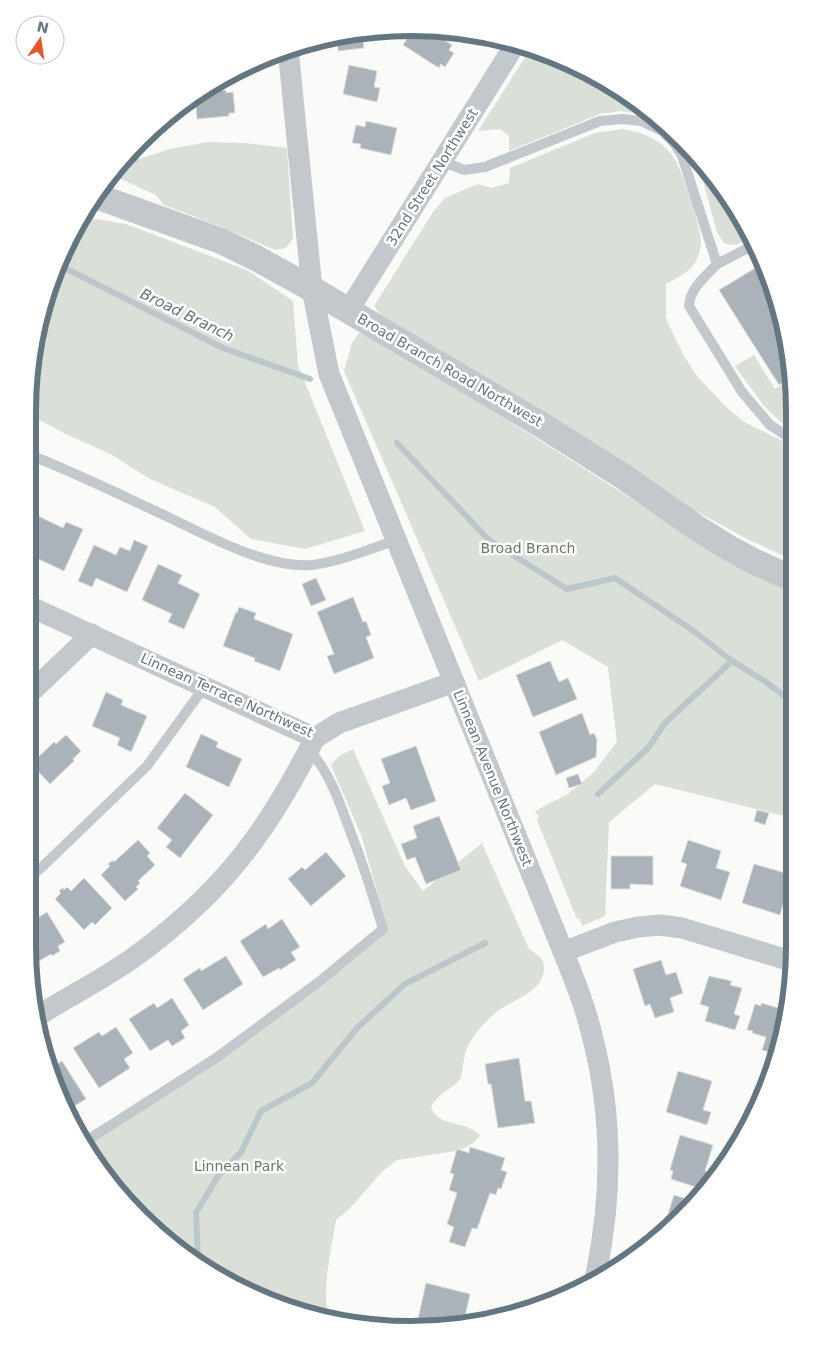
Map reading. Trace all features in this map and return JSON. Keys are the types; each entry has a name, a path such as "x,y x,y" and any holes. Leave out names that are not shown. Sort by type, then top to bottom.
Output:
{"street":[{"name":"32nd Street Northwest","path":"348,311 512,50"},
{"path":"289,57 312,289"},
{"name":"Broad Branch Road Northwest","path":"102,198 221,241 256,258 566,439 715,540 745,557 786,576"},
{"name":"Linnean Avenue Northwest","path":"312,289 329,374 563,952 581,998 593,1039 602,1081 608,1144 608,1188 603,1235 595,1272"},
{"name":"Linnean Terrace Northwest","path":"36,609 205,686 312,744 339,723 454,682"},
{"path":"36,687 92,634"},
{"path":"42,1013 132,959 174,926 200,902 225,876 258,835 312,744"},
{"path":"563,952 615,932 660,925 682,928 785,959"}],"lane":[{"path":"442,161 464,170 485,167 600,121 623,119 641,122 660,131"},
{"path":"676,146 682,156 717,264"},
{"path":"748,248 717,264 692,291 689,298 689,306 742,392 770,425 786,435"},
{"path":"36,457 62,467 212,538 282,564 312,565 346,557 396,540"},
{"path":"36,872 147,766 205,686"},
{"path":"90,1139 216,1058 320,981 383,929 370,882 339,801 312,744"}],"green space":[{"path":"527,55 577,75 598,86 639,114 621,111 600,114 509,151 509,136 500,129 478,131"},
{"path":"623,129 650,137 662,144 672,155 681,172 694,211 701,243 698,257 694,264 681,276 666,284 667,321 684,356 697,376 725,406 744,422 786,443 786,557 749,540 685,505 383,318 374,306 433,212 445,198 478,184 491,188 509,183 510,168 595,133"},
{"path":"208,142 245,143 287,148 293,238 289,244 285,248 273,249 164,205 156,195 118,178 131,162 170,149"},
{"path":"699,171 723,203 736,224 744,240 741,242 735,245 724,243 717,232"},
{"name":"Broad Branch","path":"90,218 126,224 247,270 293,301 298,365 365,531 305,549 251,539 215,507 150,479 112,455 36,418 39,362 49,314 65,268"},
{"name":"Broad Branch","path":"359,333 384,342 708,547 786,586 786,817 655,784 609,822 605,916 582,926 579,918 577,919 537,820 539,817 535,811 568,794 594,772 617,742 608,667 562,640 479,681 344,371 352,343"},
{"path":"754,355 775,389 785,383 786,427 764,406 735,366"},
{"name":"Linnean Park","path":"353,749 405,866 423,891 482,843 529,949 541,958 544,969 541,980 533,990 499,1010 477,1032 467,1048 459,1081 438,1098 431,1107 440,1118 474,1130 480,1135 478,1138 470,1145 456,1151 397,1160 382,1172 350,1208 336,1220 327,1280 327,1311 268,1292 245,1282 203,1258 164,1228 146,1211 129,1193 92,1143 210,1066 386,922 361,835 331,765 339,756"}],"building":[{"path":"409,36 416,38 417,36 440,37 452,45 449,50 454,53 445,67 441,64 439,68 403,45"},
{"path":"363,39 364,48 338,51 337,43"},
{"path":"349,65 377,71 374,87 380,88 377,102 343,94"},
{"path":"226,90 226,93 233,92 235,113 229,113 229,116 197,119 196,104 216,91"},
{"path":"366,121 397,128 391,155 360,148 361,144 352,143 356,125 365,127"},
{"path":"757,267 766,291 779,338 785,381 779,385 719,290"},
{"path":"36,515 63,528 66,522 83,529 64,571 36,558"},
{"path":"134,540 148,546 127,592 96,578 92,587 78,581 94,545 116,555 120,547 130,551"},
{"path":"158,564 182,575 178,583 200,594 184,629 168,622 172,614 142,600"},
{"path":"316,578 326,600 311,606 302,584"},
{"path":"353,597 363,622 366,621 371,635 366,637 374,658 334,674 327,656 334,654 317,612"},
{"path":"239,607 256,613 254,619 293,634 280,671 254,661 255,658 223,646"},
{"path":"550,661 559,682 568,678 577,699 533,717 516,675"},
{"path":"106,692 123,700 121,705 147,716 131,752 117,745 120,738 92,726"},
{"path":"582,713 590,735 594,733 597,740 596,757 556,775 539,732"},
{"path":"201,734 218,742 216,747 242,759 229,787 186,767"},
{"path":"66,735 81,751 73,759 74,761 50,784 36,769 36,759 54,742 56,744"},
{"path":"416,746 436,801 411,810 406,798 389,805 382,786 390,783 381,759"},
{"path":"578,774 582,784 569,788 566,778"},
{"path":"185,793 213,815 180,858 166,847 172,840 157,828"},
{"path":"757,810 769,813 765,825 754,821"},
{"path":"439,816 461,870 426,884 415,857 407,860 401,844 417,838 413,826"},
{"path":"138,840 150,853 147,856 155,865 138,881 140,883 136,887 138,889 125,901 101,875 110,866 108,864 113,860 114,862"},
{"path":"688,840 721,851 716,868 730,872 721,900 680,886 687,864 681,862"},
{"path":"326,852 346,876 311,906 288,879 302,867 305,870"},
{"path":"611,856 653,856 653,885 630,884 630,889 611,889"},
{"path":"754,864 786,873 786,895 780,915 742,903"},
{"path":"84,878 112,908 95,925 92,922 84,930 55,899 63,888 64,890 67,887 71,891"},
{"path":"47,912 65,942 58,946 60,951 37,963 36,923 38,922 36,919"},
{"path":"282,919 300,947 291,952 296,960 280,970 279,968 263,977 240,941 266,924 268,929"},
{"path":"226,956 243,984 203,1010 183,979 200,968 201,971"},
{"path":"661,960 666,975 676,972 683,993 670,998 674,1012 655,1018 650,1004 645,1006 633,969"},
{"path":"709,976 732,981 730,985 742,988 734,1014 740,1016 735,1030 705,1021 709,1007 700,1004"},
{"path":"172,998 189,1025 181,1031 185,1038 172,1046 168,1040 150,1051 129,1019 154,1003 157,1008"},
{"path":"761,1003 781,1009 770,1052 762,1050 766,1037 747,1030 755,1004 761,1006"},
{"path":"116,1027 133,1053 124,1059 130,1068 99,1088 73,1048 99,1032 102,1036"},
{"path":"519,1058 525,1101 531,1101 535,1123 498,1128 491,1084 488,1084 485,1064"},
{"path":"62,1061 86,1099 73,1107 56,1065"},
{"path":"678,1071 712,1081 703,1110 711,1112 707,1125 666,1112"},
{"path":"680,1135 713,1145 705,1171 708,1174 697,1187 671,1179 673,1171 670,1170"},
{"path":"470,1147 505,1158 501,1170 507,1172 501,1189 498,1188 496,1195 490,1193 477,1229 472,1228 465,1247 449,1242 454,1227 447,1224 457,1193 449,1190 454,1174 450,1173 457,1149 469,1153"},
{"path":"674,1195 687,1199 676,1211 666,1220"},
{"path":"426,1283 470,1294 465,1317 422,1321 422,1319 418,1319"}],"waterway":[{"name":"Broad Branch","path":"65,268 223,348 310,379"},
{"name":"Broad Branch","path":"397,443 489,540 567,589 615,578 695,632 732,661 766,682 786,697"},
{"path":"598,794 648,748 665,723 732,661"},
{"path":"198,1254 196,1213 218,1176 241,1152 261,1111 312,1083 357,1028 405,984 485,943"}]}
